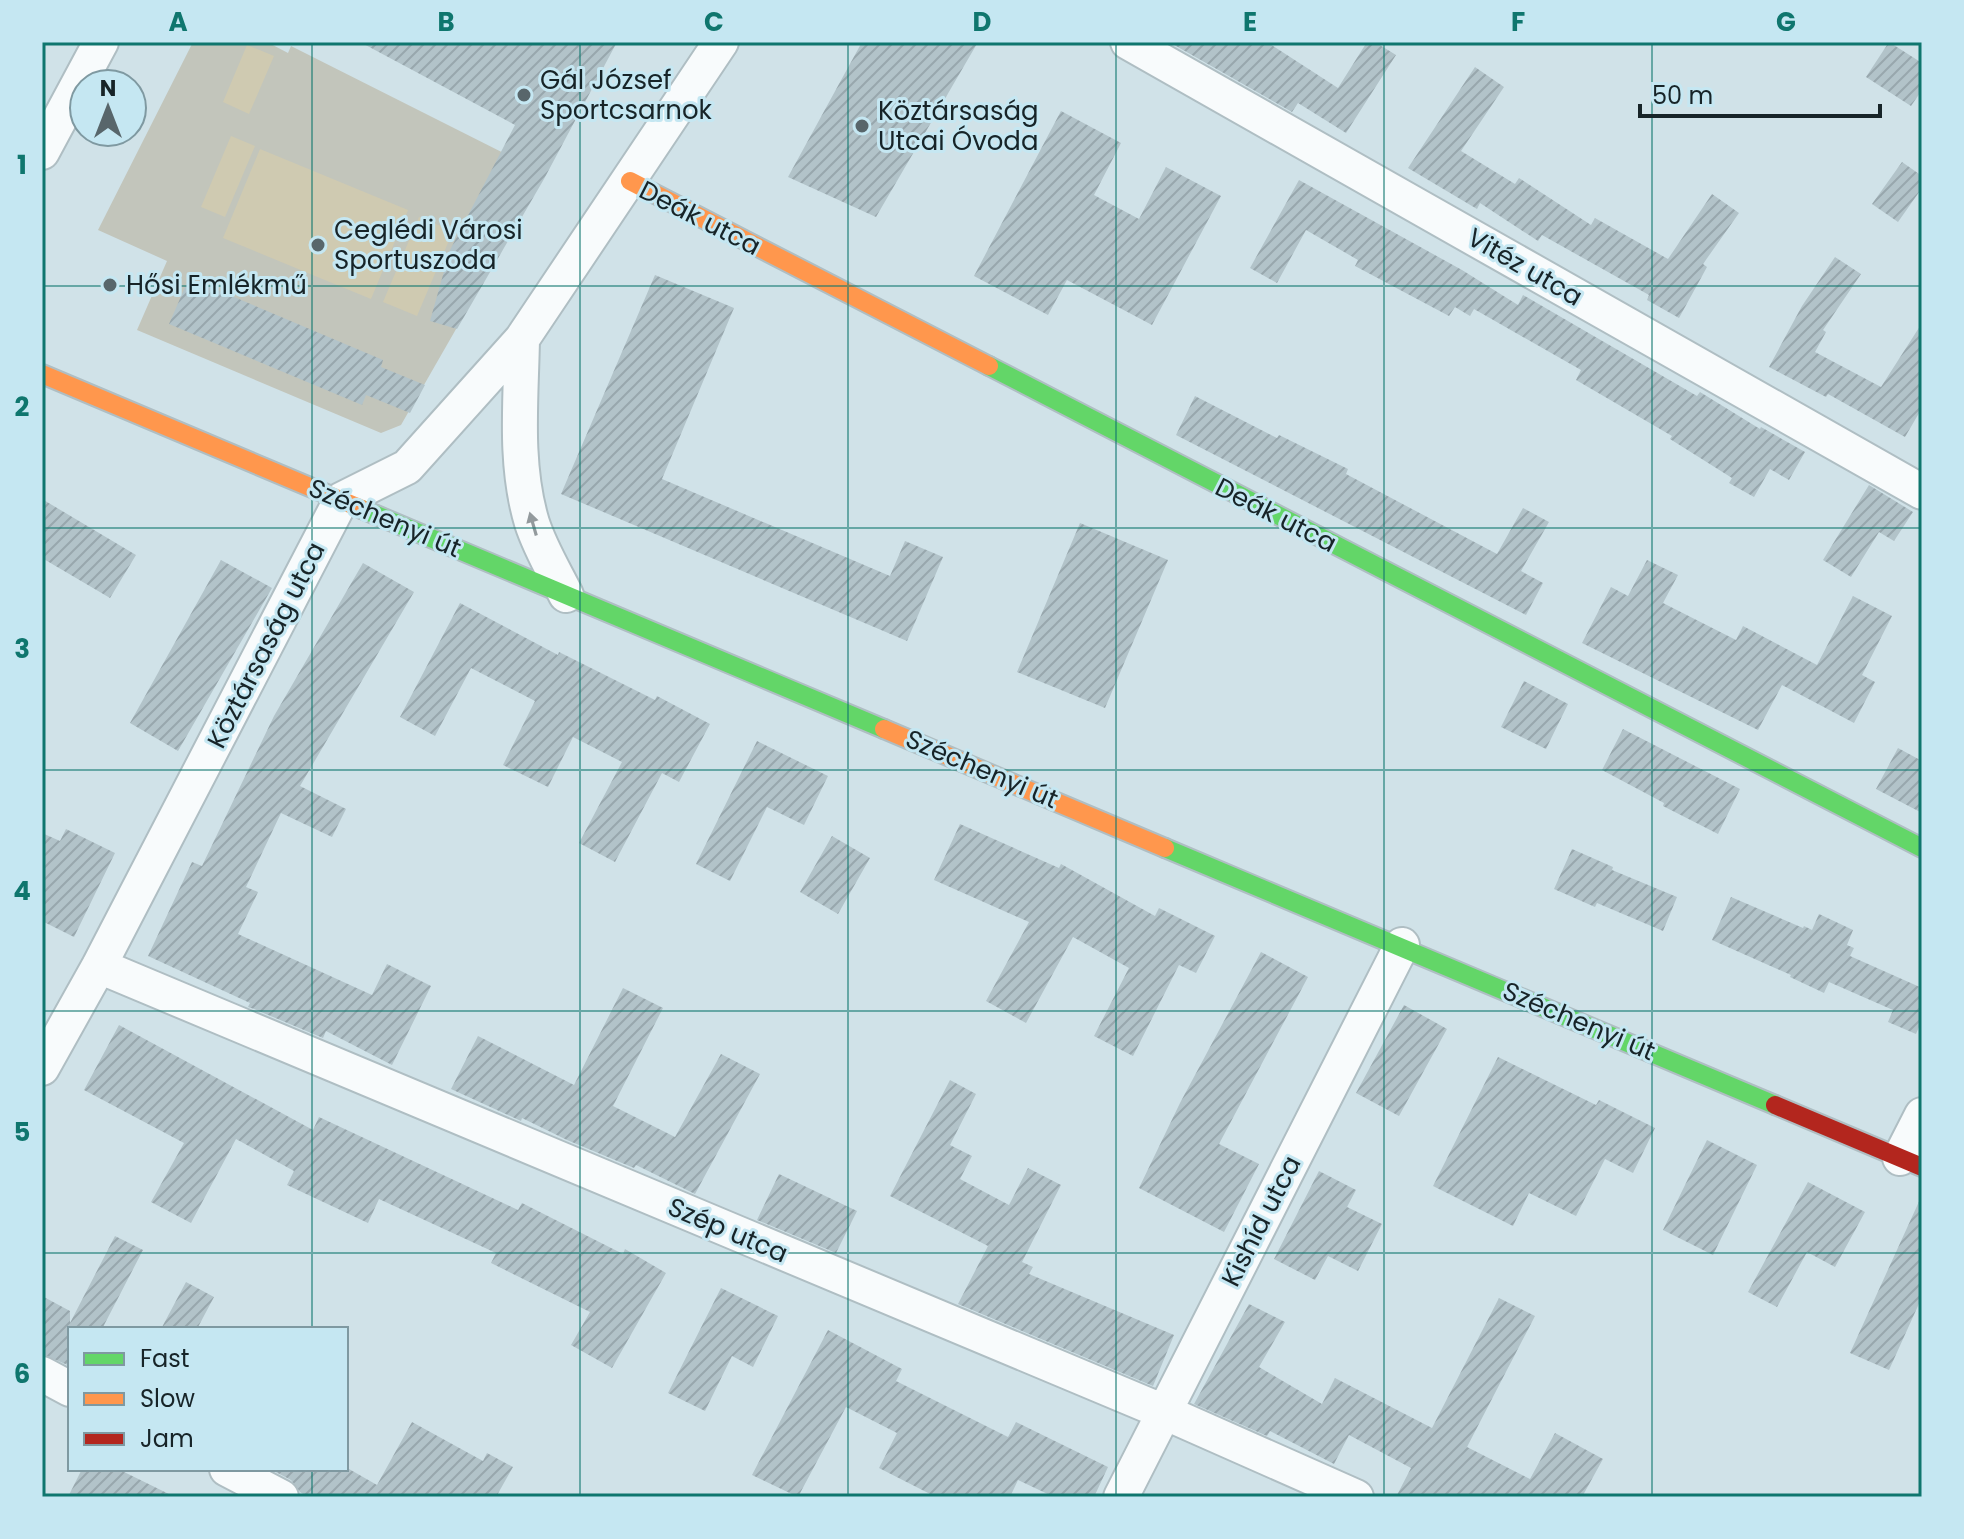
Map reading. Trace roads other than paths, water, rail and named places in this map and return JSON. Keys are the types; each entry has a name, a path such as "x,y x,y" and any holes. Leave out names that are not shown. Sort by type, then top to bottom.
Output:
{"main road":[{"name":"Deák utca","path":"630,181 1922,848"},
{"name":"Széchenyi út","path":"42,374 1911,1162"}],"street":[{"path":"42,152 101,42"},
{"path":"341,500 407,467 522,339 721,42"},
{"name":"Vitéz utca","path":"1128,42 1922,492"},
{"path":"522,339 521,458 529,510 539,542 566,595"},
{"name":"Köztársaság utca","path":"42,1068 99,966 341,500"},
{"name":"Kishíd utca","path":"1121,1497 1402,945"},
{"name":"Szép utca","path":"99,966 1164,1412 1356,1497"},
{"path":"1911,1162 1922,1115"},
{"path":"42,1374 68,1388"},
{"path":"231,1471 281,1497"}],"place":[{"name":"Gál József Sportcsarnok","path":"524,95"},
{"name":"Köztársaság Utcai Óvoda","path":"862,126"},
{"name":"Ceglédi Városi Sportuszoda","path":"318,245"},
{"name":"Hősi Emlékmű","path":"110,285"}]}
